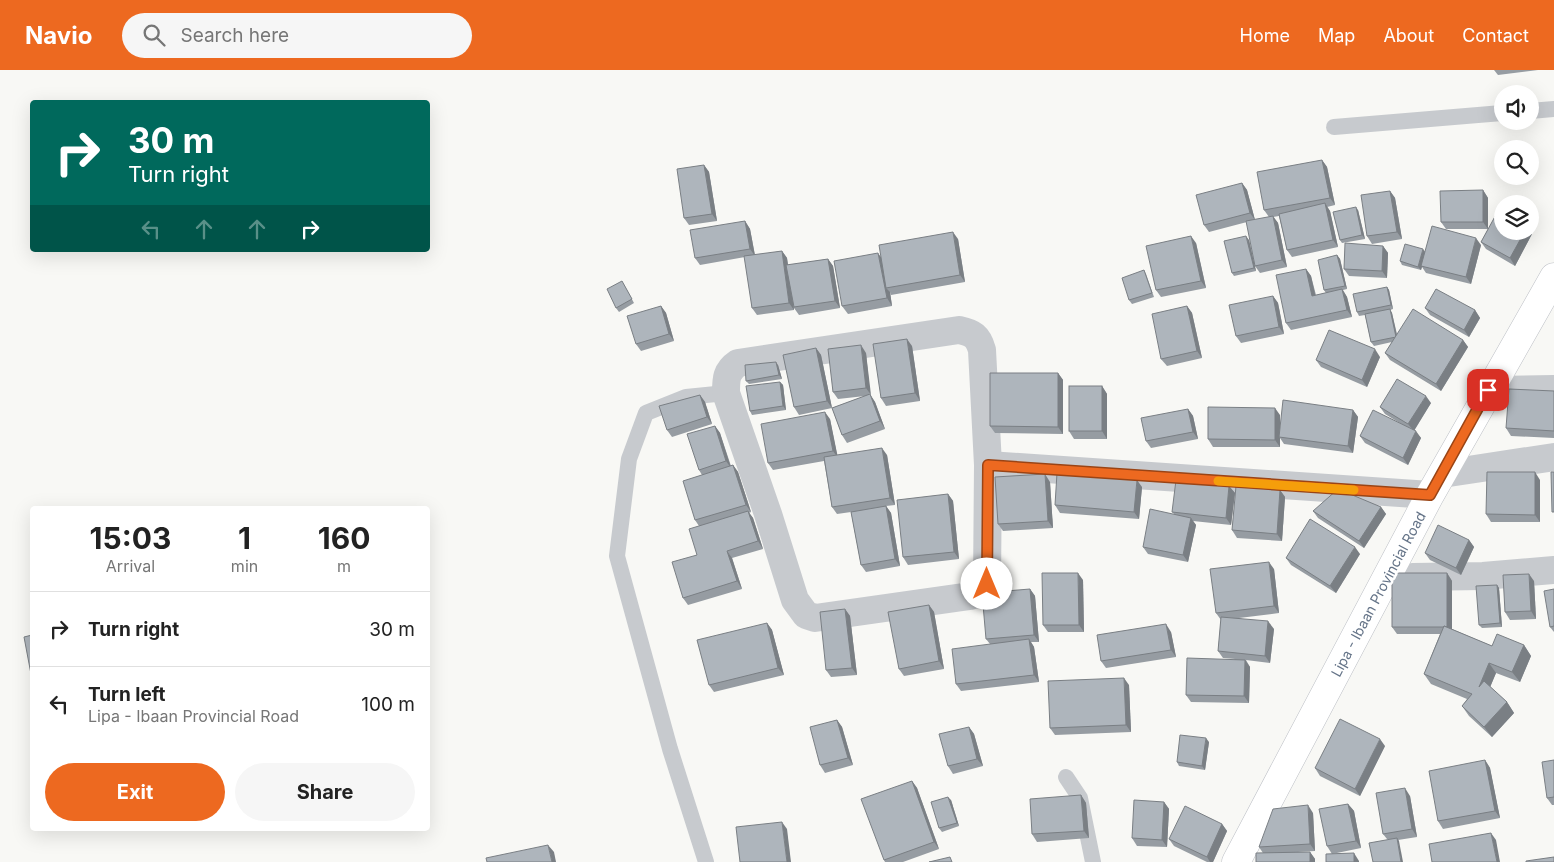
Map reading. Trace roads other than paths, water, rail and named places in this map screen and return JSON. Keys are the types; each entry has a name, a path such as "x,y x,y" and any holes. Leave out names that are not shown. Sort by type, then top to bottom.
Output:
{"main road":[{"name":"Lipa - Ibaan Provincial Road","path":"1236,862 1436,485 1488,390 1554,277"}],"street":[{"path":"959,330 971,333 979,338 982,350 988,465 987,584 981,593 815,618 806,614 795,600 768,514 726,393 726,378 729,369 738,363 959,330"},
{"path":"1488,390 1554,389"},
{"path":"988,465 1436,485 1554,457"},
{"path":"1386,577 1483,576 1554,570"}],"lane":[{"path":"1539,110 1554,109"},
{"path":"1334,127 1494,114"},
{"path":"706,862 670,748 617,556 629,459 646,413 686,397 726,393"},
{"path":"1066,777 1080,798 1094,862"}]}
